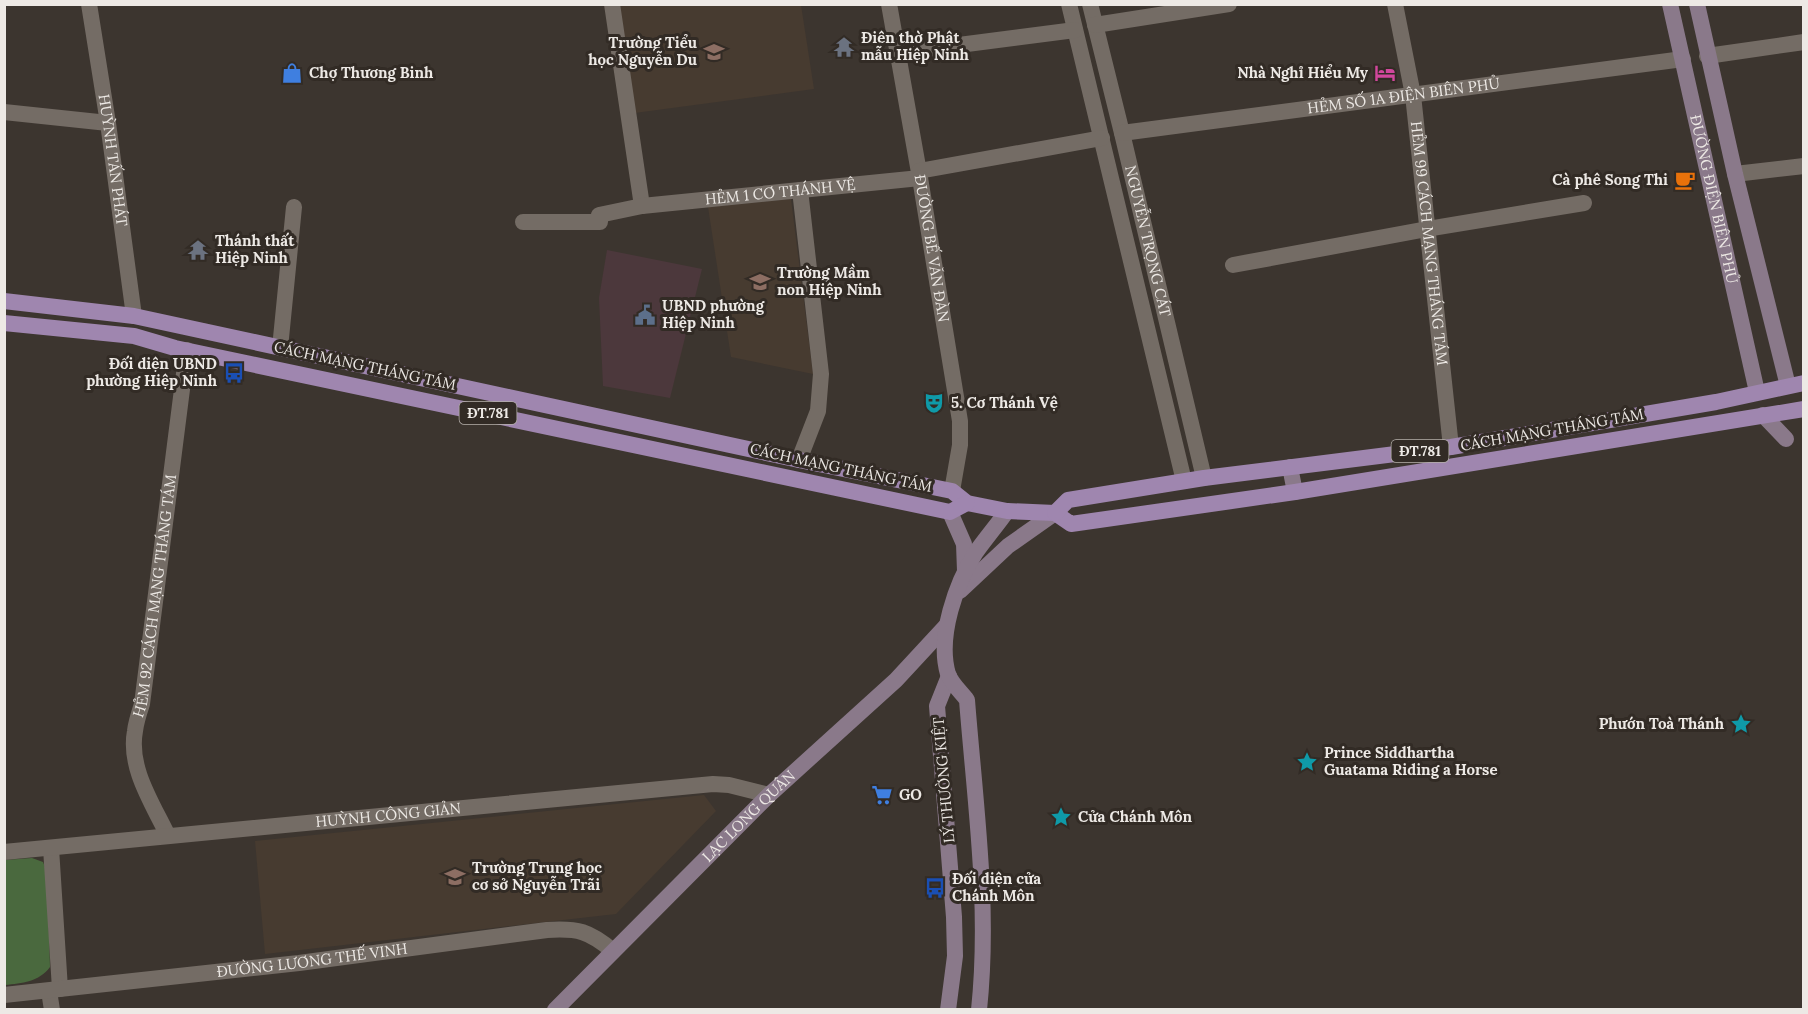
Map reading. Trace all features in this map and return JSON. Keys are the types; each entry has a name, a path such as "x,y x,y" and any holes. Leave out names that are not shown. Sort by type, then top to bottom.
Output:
{"main road":[{"name":"ĐƯỜNG ĐIỆN BIÊN PHỦ","path":"1670,4 1757,392"},
{"name":"ĐƯỜNG ĐIỆN BIÊN PHỦ","path":"1697,4 1735,174 1796,384"},
{"name":"CÁCH MẠNG THÁNG TÁM","path":"4,301 134,316 952,491 967,503 1007,511 1055,513 1071,524 1200,507 1798,410"},
{"path":"134,316 134,336"},
{"name":"CÁCH MẠNG THÁNG TÁM","path":"4,323 134,336 187,350 950,512"},
{"name":"CÁCH MẠNG THÁNG TÁM","path":"1055,513 1068,500 1194,480 1450,447 1645,414 1796,384"},
{"path":"1757,392 1763,416 1786,439 1798,410 1796,384"},
{"path":"1290,467 1295,492"},
{"path":"1194,480 1200,507"},
{"path":"964,574 964,544 950,512 967,503"},
{"name":"LẠC LONG QUÂN","path":"949,676 944,651 946,626 964,574 975,553 1007,511"},
{"name":"LẠC LONG QUÂN","path":"957,594 1008,546 1055,513"},
{"name":"LẠC LONG QUÂN","path":"555,1010 769,795 896,680 946,626"},
{"name":"LÝ THƯỜNG KIỆT","path":"948,1010 955,956 954,907 937,706 949,676"},
{"name":"LÝ THƯỜNG KIỆT","path":"949,676 967,700 984,899 984,955 979,1010"}],"street":[{"name":"HUỲNH TẤN PHÁT","path":"89,4 108,123 134,316"},
{"path":"612,4 642,206"},
{"name":"ĐƯỜNG BẾ VĂN ĐÀN","path":"889,4 920,175 960,421 960,445 952,491"},
{"path":"1069,4 1102,138 1194,480"},
{"name":"NGUYỄN TRỌNG CÁT","path":"1090,4 1122,133 1194,480"},
{"path":"1095,25 1229,4"},
{"name":"HẺM 99 CÁCH MẠNG THÁNG TÁM","path":"1395,4 1413,95 1450,447"},
{"path":"897,53 1075,30"},
{"path":"1707,56 1803,42"},
{"name":"HẺM SỐ 1A ĐIỆN BIÊN PHỦ","path":"1122,133 1683,59"},
{"path":"4,112 108,123"},
{"name":"HẺM 1 CƠ THÁNH VỆ","path":"523,222 600,222 599,215 642,206 920,175 1102,138"},
{"path":"1735,174 1803,166"},
{"path":"799,460 818,411 821,375 800,190"},
{"path":"1233,265 1584,203"},
{"path":"280,348 294,207"},
{"name":"HẺM 92 CÁCH MẠNG THÁNG TÁM","path":"168,836 139,773 134,750 134,732 142,704 187,350"},
{"name":"HUỲNH CÔNG GIẢN","path":"4,852 713,784 744,788 769,795"},
{"path":"51,848 54,990 52,1010"},
{"name":"ĐƯỜNG LƯƠNG THẾ VINH","path":"4,995 310,961 547,930 583,931 600,940 613,951"}],"shaded area":[{"name":"Trường Tiểu học Nguyễn Du","path":"613,5 801,5 814,89 627,114"},
{"name":"Trường Mầm non Hiệp Ninh","path":"791,199 813,374 731,357 708,207"},
{"name":"UBND phường Hiệp Ninh","path":"607,250 702,269 670,398 603,386 599,298"},
{"name":"Trường Trung học cơ sở Nguyễn Trãi","path":"704,795 716,811 616,914 265,954 255,841"}],"green space":[{"path":"32,858 43,862 47,872 50,967 35,979 5,985 5,860"}],"place":[{"name":"Điện thờ Phật mẫu Hiệp Ninh","path":"844,47"},
{"name":"Trường Tiểu học Nguyễn Du","path":"714,52"},
{"name":"Chợ Thương Binh","path":"292,73"},
{"name":"Nhà Nghỉ Hiểu My","path":"1385,73"},
{"name":"Cà phê Song Thi","path":"1685,180"},
{"name":"Thánh thất Hiệp Ninh","path":"198,250"},
{"name":"Trường Mầm non Hiệp Ninh","path":"760,282"},
{"name":"UBND phường Hiệp Ninh","path":"645,315"},
{"name":"Đối diện UBND phường Hiệp Ninh","path":"234,373"},
{"name":"5. Cơ Thánh Vệ","path":"934,403"},
{"name":"Phướn Toà Thánh","path":"1741,724"},
{"name":"Prince Siddhartha Guatama Riding a Horse","path":"1307,762"},
{"name":"GO","path":"882,795"},
{"name":"Cửa Chánh Môn","path":"1061,817"},
{"name":"Trường Trung học cơ sở Nguyễn Trãi","path":"455,877"},
{"name":"Đối diện cửa Chánh Môn","path":"935,888"}]}
